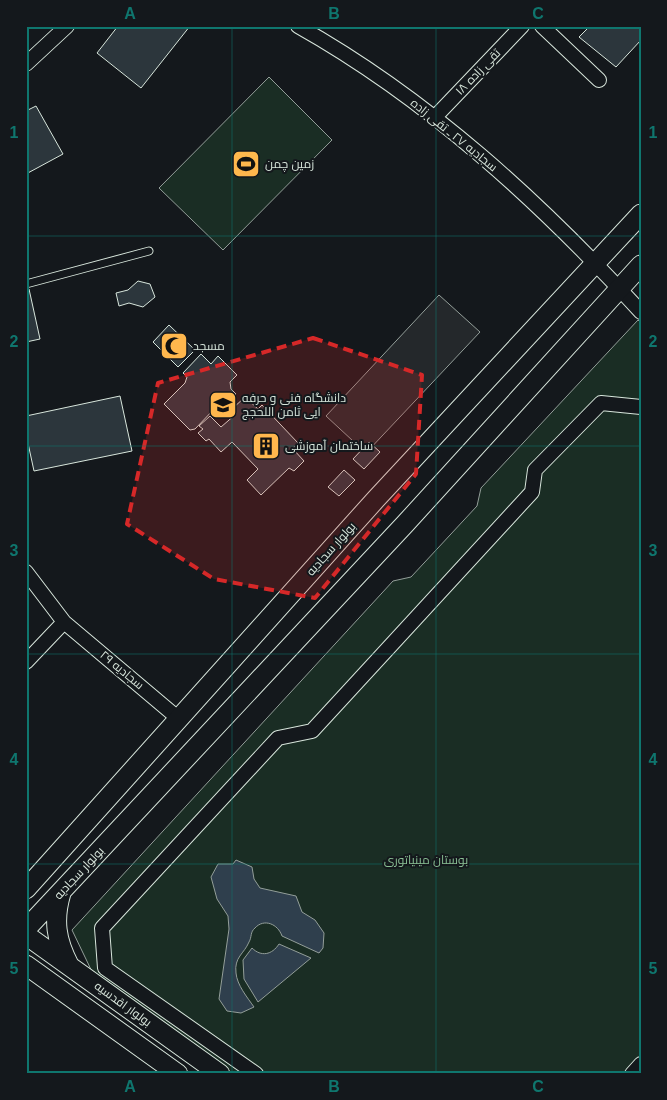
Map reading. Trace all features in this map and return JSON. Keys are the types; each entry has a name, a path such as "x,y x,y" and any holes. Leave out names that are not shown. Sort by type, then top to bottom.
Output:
{"main road":[{"name":"بولوار سجادیه","path":"26,889 376,499 641,214"},
{"name":"بولوار سجادیه","path":"26,929 405,524 641,265"},
{"path":"62,890 56,910 56,933 69,966"},
{"name":"بولوار اقدسیه","path":"26,935 220,1074"},
{"name":"بولوار اقدسیه","path":"26,965 178,1074"}],"street":[{"path":"26,64 67,26"},
{"name":"سجادیه ۲۷ ـ تقی زاده","path":"298,26 346,53 435,117 516,187 641,312"},
{"name":"تقی زاده ۱۸","path":"435,117 522,26"},
{"path":"542,26 598,80"},
{"path":"256,1074 105,968 102,928 278,738 312,731 532,492 535,470 601,403 641,407"},
{"name":"سجادیه ۲۹","path":"26,572 64,622 179,718"},
{"path":"26,662 64,622"},
{"path":"632,1074 641,1064"}],"lane":[{"path":"26,284 149,251"}],"highlighted area":[{"path":"313,338 422,375 416,474 315,598 214,579 127,524 158,383"}],"green space":[{"name":"زمین چمن","path":"269,77 332,140 223,250 159,188"},
{"name":"بوستان مینیاتوری","path":"638,320 641,323 641,1074 229,1074 96,980 72,930 393,581 411,577 477,506 481,488"}],"shaded area":[{"path":"439,295 480,332 366,453 326,416"}],"water":[{"path":"236,860 252,867 254,879 260,888 296,896 302,912 315,920 324,933 323,948 319,953 282,936 277,928 270,924 262,923 255,928 252,931 247,946 236,963 238,982 254,1007 241,1013 227,1011 219,999 229,929 228,916 217,899 211,877 218,864 233,864"},
{"path":"279,944 311,958 258,1002 244,979 243,960 252,948 259,953 266,954 273,951"}],"building":[{"path":"118,26 190,26 141,88 97,53"},
{"path":"590,26 641,26 641,40 616,67 579,37"},
{"path":"36,106 63,154 26,174 26,111"},
{"path":"138,281 150,284 155,297 143,307 129,303 119,306 116,293 128,290"},
{"path":"29,289 40,339 26,342 26,290"},
{"name":"مسجد","path":"169,325 195,350 178,367 153,342"},
{"path":"201,354 211,364 218,356 237,375 230,382 231,389 236,394 222,408 218,405 195,429 190,430 164,404 185,383 187,377 183,373"},
{"path":"120,396 132,451 34,471 26,434 26,416"},
{"name":"ساختمان آموزشی","path":"245,397 258,409 262,405 298,443 293,449 304,461 294,471 289,468 261,495 247,480 258,469 232,442 221,452 209,439 206,441 198,433 203,429 199,426 210,416 221,427 236,414 232,409"},
{"path":"369,442 380,452 364,469 353,459"},
{"path":"344,470 355,480 339,496 328,487"}],"place":[{"name":"زمین چمن","path":"246,164"},
{"name":"مسجد","path":"174,346"},
{"name":"دانشگاه فنی و حرفه ایی ثامن اللحجج","path":"223,405"},
{"name":"ساختمان آموزشی","path":"266,446"}]}
